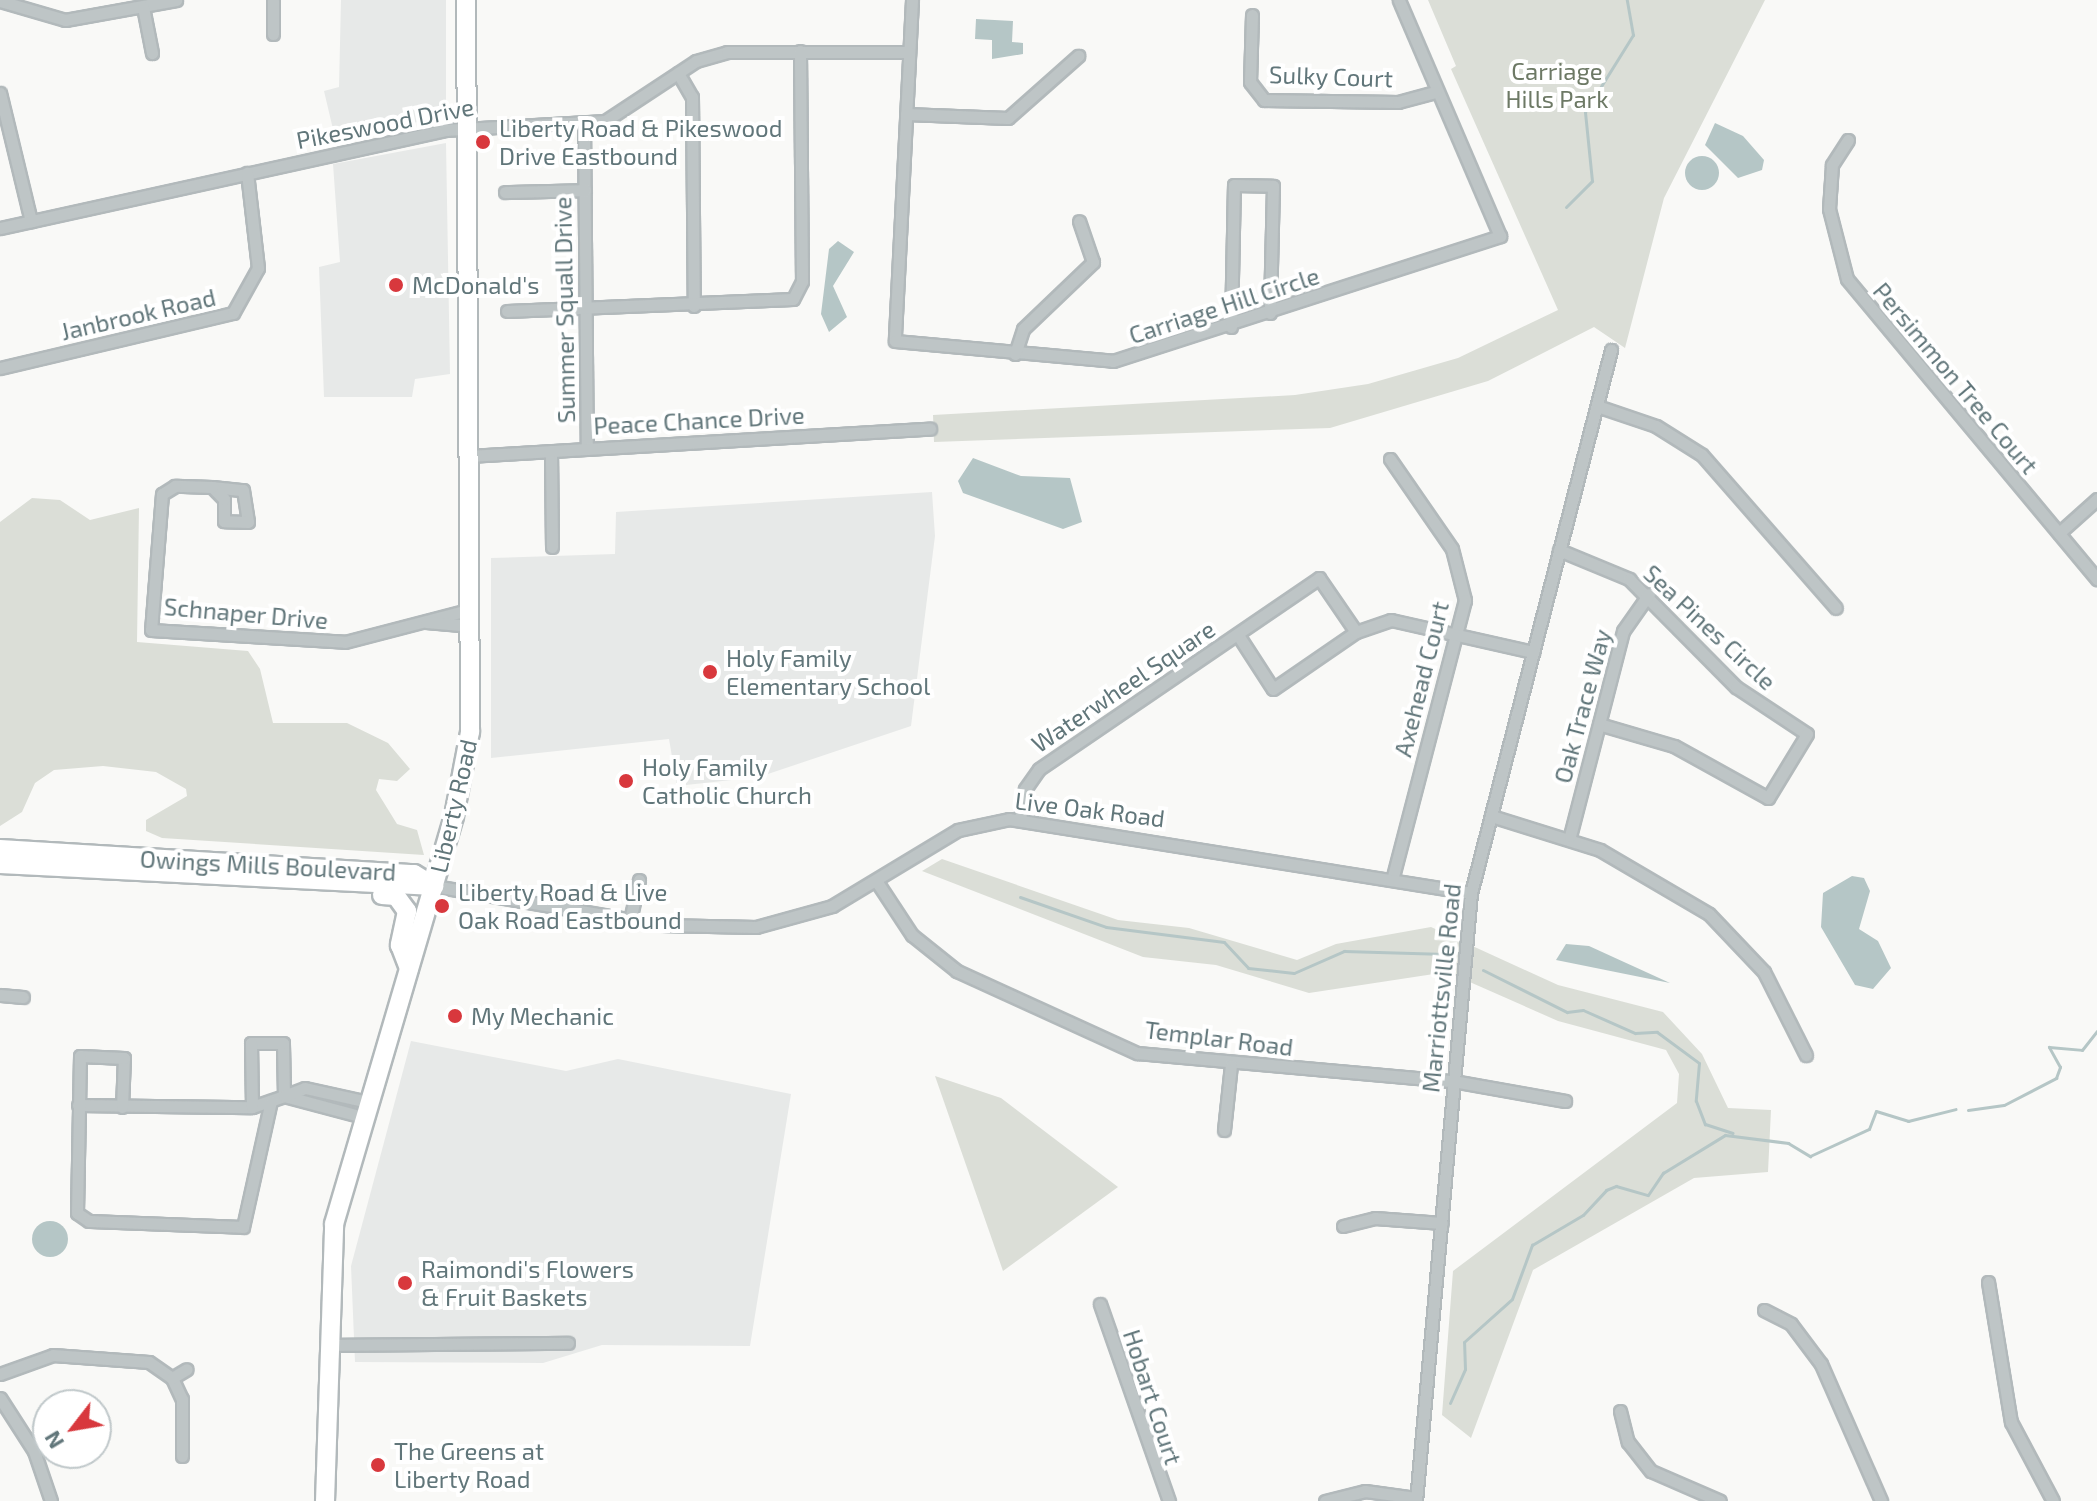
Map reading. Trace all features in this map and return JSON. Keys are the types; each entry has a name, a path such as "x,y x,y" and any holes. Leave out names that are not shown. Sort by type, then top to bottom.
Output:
{"main road":[{"name":"Liberty Road","path":"325,1501 327,1345 334,1224 434,886 468,749 472,617 466,0"},
{"name":"Owings Mills Boulevard","path":"0,849 414,874 434,886"},
{"name":"Owings Mills Boulevard","path":"0,864 364,887 434,886"},
{"path":"364,887 404,904 400,945 409,968"}],"street":[{"path":"0,1 65,20 176,0"},
{"path":"273,0 273,34"},
{"name":"Carriage Hill Circle","path":"912,0 895,341 1015,354 1129,360 1500,236 1399,0"},
{"path":"143,7 152,53"},
{"name":"Sulky Court","path":"1252,15 1250,82 1264,100 1398,102 1436,92"},
{"path":"507,311 586,311 786,302 801,289 800,51"},
{"name":"Pikeswood Drive","path":"0,228 467,127 584,123 631,110 678,73 727,52 909,52"},
{"path":"906,114 1008,118 1078,56"},
{"path":"678,73 692,97 694,306"},
{"path":"0,93 31,221"},
{"name":"Summer Squall Drive","path":"584,123 587,449"},
{"name":"Persimmon Tree Court","path":"1848,140 1832,165 1829,209 1847,279 2097,579"},
{"name":"Janbrook Road","path":"0,368 233,313 258,268 247,173"},
{"path":"1231,327 1234,185 1273,186 1270,313"},
{"path":"505,192 585,190"},
{"path":"1015,354 1023,329 1093,262 1079,221"},
{"name":"Marriottsville Road","path":"1416,1500 1471,893 1611,350"},
{"path":"1597,406 1656,426 1702,455 1836,608"},
{"name":"Peace Chance Drive","path":"470,456 930,429"},
{"path":"551,451 552,547"},
{"name":"Axehead Court","path":"1390,459 1462,572 1457,630 1392,880"},
{"name":"Schnaper Drive","path":"212,487 175,486 158,502 151,630 345,642 426,622 472,617"},
{"path":"2059,533 2097,499"},
{"name":"Sea Pines Circle","path":"1559,550 1649,594 1736,687 1807,734 1768,798 1674,746 1599,724"},
{"name":"Waterwheel Square","path":"1020,819 1025,789 1039,769 1319,578 1356,632"},
{"name":"Oak Trace Way","path":"1570,836 1623,631 1649,594"},
{"name":"Waterwheel Square","path":"1238,635 1273,689 1356,632 1391,620 1457,630 1533,652"},
{"path":"1491,816 1570,836 1726,929 1764,972 1806,1055"},
{"name":"Live Oak Road","path":"434,886 630,920 756,927 832,906 877,882 958,830 1020,819 1471,893"},
{"path":"630,920 639,880"},
{"name":"Templar Road","path":"877,882 912,935 957,971 1137,1053 1231,1065 1453,1081 1565,1101"},
{"path":"0,995 23,997"},
{"path":"252,1107 251,1043 283,1043 284,1096"},
{"path":"122,1107 124,1058 80,1056 74,1199 82,1218 243,1227 271,1101"},
{"path":"1224,1130 1231,1065"},
{"path":"78,1105 252,1107 284,1096 366,1110"},
{"path":"1343,1226 1375,1218 1442,1223"},
{"path":"1988,1282 2011,1422 2053,1501"},
{"name":"Hobart Court","path":"1100,1304 1169,1501"},
{"path":"1764,1310 1791,1324 1821,1364 1881,1501"},
{"path":"327,1345 568,1343"},
{"path":"0,1374 53,1355 142,1360 172,1378 182,1399 182,1456"},
{"path":"172,1378 187,1369"},
{"path":"0,1398 34,1451 51,1501"},
{"path":"1620,1411 1628,1442 1651,1471 1720,1501"},
{"path":"1325,1501 1365,1491 1416,1500"}],"shaded area":[{"path":"341,0 446,0 446,115 336,142 324,91 339,87"},
{"path":"976,19 1013,21 1012,42 1023,43 1023,54 992,59 992,40 975,39"},
{"path":"1715,123 1743,136 1764,160 1762,170 1738,178 1705,145"},
{"path":"446,143 450,374 415,379 412,397 324,397 319,267 340,262 333,164"},
{"path":"1702,156 1714,161 1719,173 1714,185 1702,190 1690,185 1685,173 1690,161"},
{"path":"838,241 854,252 833,286 847,317 829,332 821,314 829,249"},
{"path":"973,458 1021,476 1070,478 1082,522 1063,529 963,493 958,481"},
{"path":"932,492 935,536 911,726 759,777 677,786 669,739 491,758 491,558 615,554 616,512"},
{"path":"1852,876 1864,878 1870,891 1859,929 1878,941 1891,968 1873,989 1855,985 1821,927 1823,893"},
{"path":"1566,944 1589,946 1670,983 1556,960"},
{"path":"411,1041 566,1071 618,1059 791,1094 750,1346 602,1345 543,1363 355,1362 351,1266"},
{"path":"50,1221 62,1227 68,1239 62,1251 50,1257 38,1251 32,1239 38,1227"}],"green space":[{"name":"Carriage Hills Park","path":"1428,0 1765,0 1664,198 1625,348 1594,327 1488,381 1330,428 934,442 933,415 1295,395 1368,384 1458,358 1558,310 1451,69 1456,66"},
{"path":"32,498 60,500 90,520 139,508 137,642 248,651 260,669 273,723 347,723 388,743 410,769 397,781 379,779 376,790 397,824 417,830 424,855 162,838 146,831 146,820 187,796 186,789 156,772 103,766 54,770 35,783 22,812 0,826 0,522"},
{"path":"942,859 1118,920 1189,928 1297,960 1336,944 1431,927 1558,985 1663,1012 1702,1054 1728,1108 1771,1110 1768,1172 1694,1178 1533,1270 1471,1438 1442,1415 1453,1271 1677,1103 1679,1074 1666,1050 1558,1021 1447,972 1309,993 1216,965 1143,957 922,871"},
{"path":"935,1076 1001,1098 1118,1187 1003,1271"}],"waterway":[{"path":"1566,207 1592,181 1585,112 1633,35 1627,0"},
{"path":"1020,897 1106,927 1224,942 1248,968 1294,973 1344,951 1446,954"},
{"path":"1483,970 1567,1012 1583,1010 1635,1033 1657,1032 1699,1063 1696,1101 1705,1124 1733,1133"},
{"path":"1968,1110 2004,1105 2056,1078 2060,1067 2049,1047 2082,1050 2097,1031"},
{"path":"1450,1403 1465,1369 1464,1342 1512,1299 1532,1245 1583,1215 1606,1190 1616,1186 1648,1195 1663,1173 1725,1135 1788,1143 1810,1156 1869,1129 1876,1111 1908,1121 1956,1109"}],"place":[{"name":"Liberty Road & Pikeswood Drive Eastbound","path":"483,142"},
{"name":"McDonald's","path":"396,285"},
{"name":"Holy Family Elementary School","path":"710,672"},
{"name":"Holy Family Catholic Church","path":"626,781"},
{"name":"Liberty Road & Live Oak Road Eastbound","path":"442,906"},
{"name":"My Mechanic","path":"455,1016"},
{"name":"Raimondi's Flowers & Fruit Baskets","path":"405,1283"},
{"name":"The Greens at Liberty Road","path":"378,1465"}]}
